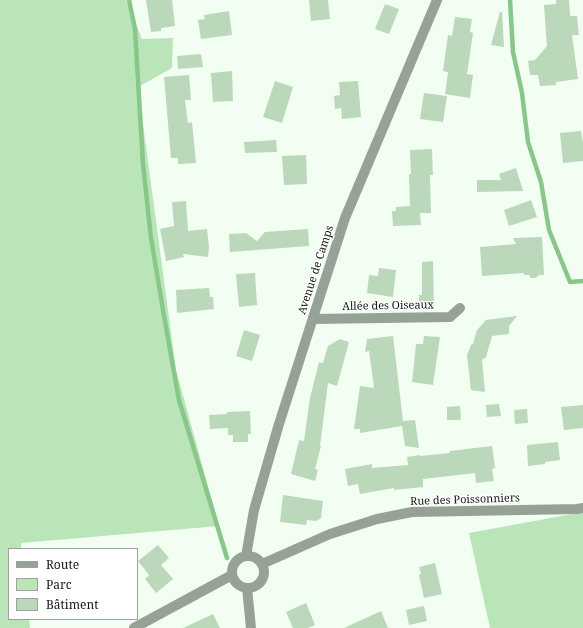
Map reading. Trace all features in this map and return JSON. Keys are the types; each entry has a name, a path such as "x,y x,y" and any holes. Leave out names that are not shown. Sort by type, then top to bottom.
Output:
{"street":[{"name":"Avenue de Camps","path":"246,556 254,510 279,424 345,218 437,0"},
{"name":"Allée des Oiseaux","path":"313,320 450,317 460,308"},
{"name":"Rue des Poissonniers","path":"262,564 330,534 377,519 412,512 583,508"},
{"path":"246,556 257,558 262,564 264,572 260,582 256,585 247,588 238,584 232,575 233,566 237,561 246,556"},
{"path":"134,628 232,575"},
{"path":"247,588 251,628"}],"green space":[{"path":"0,0 126,0 142,39 173,38 172,68 138,87 176,370 219,526 21,543 21,548 8,548 8,620 29,620 30,628 0,628"},
{"path":"583,512 583,628 490,628 469,533"}],"building":[{"path":"146,0 172,0 175,26 161,28 161,31 151,32"},
{"path":"309,0 328,0 330,19 311,21"},
{"path":"556,0 569,0 570,16 577,16 579,35 572,35 578,79 556,82 556,85 540,86 538,75 530,75 528,61 535,60 547,46 544,5 556,4"},
{"path":"385,4 399,9 389,34 375,29"},
{"path":"229,11 232,35 201,39 198,20 205,19 204,15"},
{"path":"500,12 502,12 504,47 491,45"},
{"path":"455,17 472,19 470,32 473,33 467,74 473,75 470,98 445,94 448,72 443,71 448,35 452,36"},
{"path":"201,54 203,67 178,69 177,56"},
{"path":"232,71 233,101 213,102 211,73"},
{"path":"189,75 191,100 185,100 188,123 192,122 196,163 178,164 178,158 171,158 164,77"},
{"path":"275,81 293,87 282,123 263,117"},
{"path":"358,81 361,117 342,119 341,108 335,109 334,96 340,95 339,82"},
{"path":"424,93 447,96 443,122 420,119"},
{"path":"581,131 583,161 563,163 560,133"},
{"path":"276,140 277,152 245,153 244,142"},
{"path":"432,149 433,175 430,175 431,213 420,213 421,225 393,226 392,211 396,211 396,207 410,206 410,150"},
{"path":"306,155 307,184 284,185 282,156"},
{"path":"516,168 523,191 477,192 477,180 501,180 499,174"},
{"path":"531,200 537,217 509,226 504,210"},
{"path":"186,201 188,231 207,229 209,247 208,257 183,254 184,257 166,261 160,229 174,226 172,202"},
{"path":"308,229 309,246 230,252 229,234 246,233 257,241 265,232"},
{"path":"542,237 544,275 539,275 536,278 531,278 529,275 524,275 524,273 482,276 480,247 516,244 513,238"},
{"path":"433,261 434,309 419,309 419,295 422,295 422,262"},
{"path":"379,268 396,270 393,297 367,293 369,275 378,276"},
{"path":"255,273 257,305 239,307 236,274"},
{"path":"209,288 210,297 213,297 214,309 177,313 176,290"},
{"path":"517,316 509,326 509,334 492,336 486,357 482,360 485,392 471,390 467,355 471,345 473,344 477,330 486,320"},
{"path":"244,330 260,335 252,361 236,356"},
{"path":"393,336 403,421 415,420 419,448 405,446 402,426 360,433 360,429 354,429 360,386 374,388 369,351 365,352 367,339"},
{"path":"424,336 440,337 433,385 412,382 416,344 423,344"},
{"path":"340,339 349,342 337,386 328,383 321,446 315,469 318,470 315,481 291,474 299,440 304,441 310,398 319,362 323,363 328,346"},
{"path":"499,404 501,416 487,417 486,405"},
{"path":"583,405 583,428 564,430 561,407"},
{"path":"460,406 461,420 447,420 447,407"},
{"path":"527,409 528,423 515,424 514,410"},
{"path":"250,411 251,434 248,434 248,442 233,442 233,435 228,435 228,428 210,429 209,415 227,414 227,412"},
{"path":"558,442 560,460 528,466 527,445"},
{"path":"492,446 495,468 492,469 494,481 476,483 475,473 423,479 423,487 394,490 394,488 360,494 358,484 348,486 345,469 372,464 372,468 408,465 407,457 450,453 450,451"},
{"path":"283,495 323,501 321,518 316,521 307,520 306,525 280,522"},
{"path":"158,545 169,558 161,565 173,579 156,593 145,579 149,575 138,561"},
{"path":"435,563 442,594 424,598 419,575 421,574 419,567"},
{"path":"306,603 315,625 308,628 293,628 286,612"},
{"path":"424,606 427,621 409,625 406,610"},
{"path":"381,611 388,628 344,628"},
{"path":"213,614 220,628 183,628"}],"waterway":[{"path":"129,0 135,29 143,164 151,238 163,310 179,400 227,558"},
{"path":"510,0 513,52 522,93 528,142 541,182 549,230 570,282 583,281"}]}
